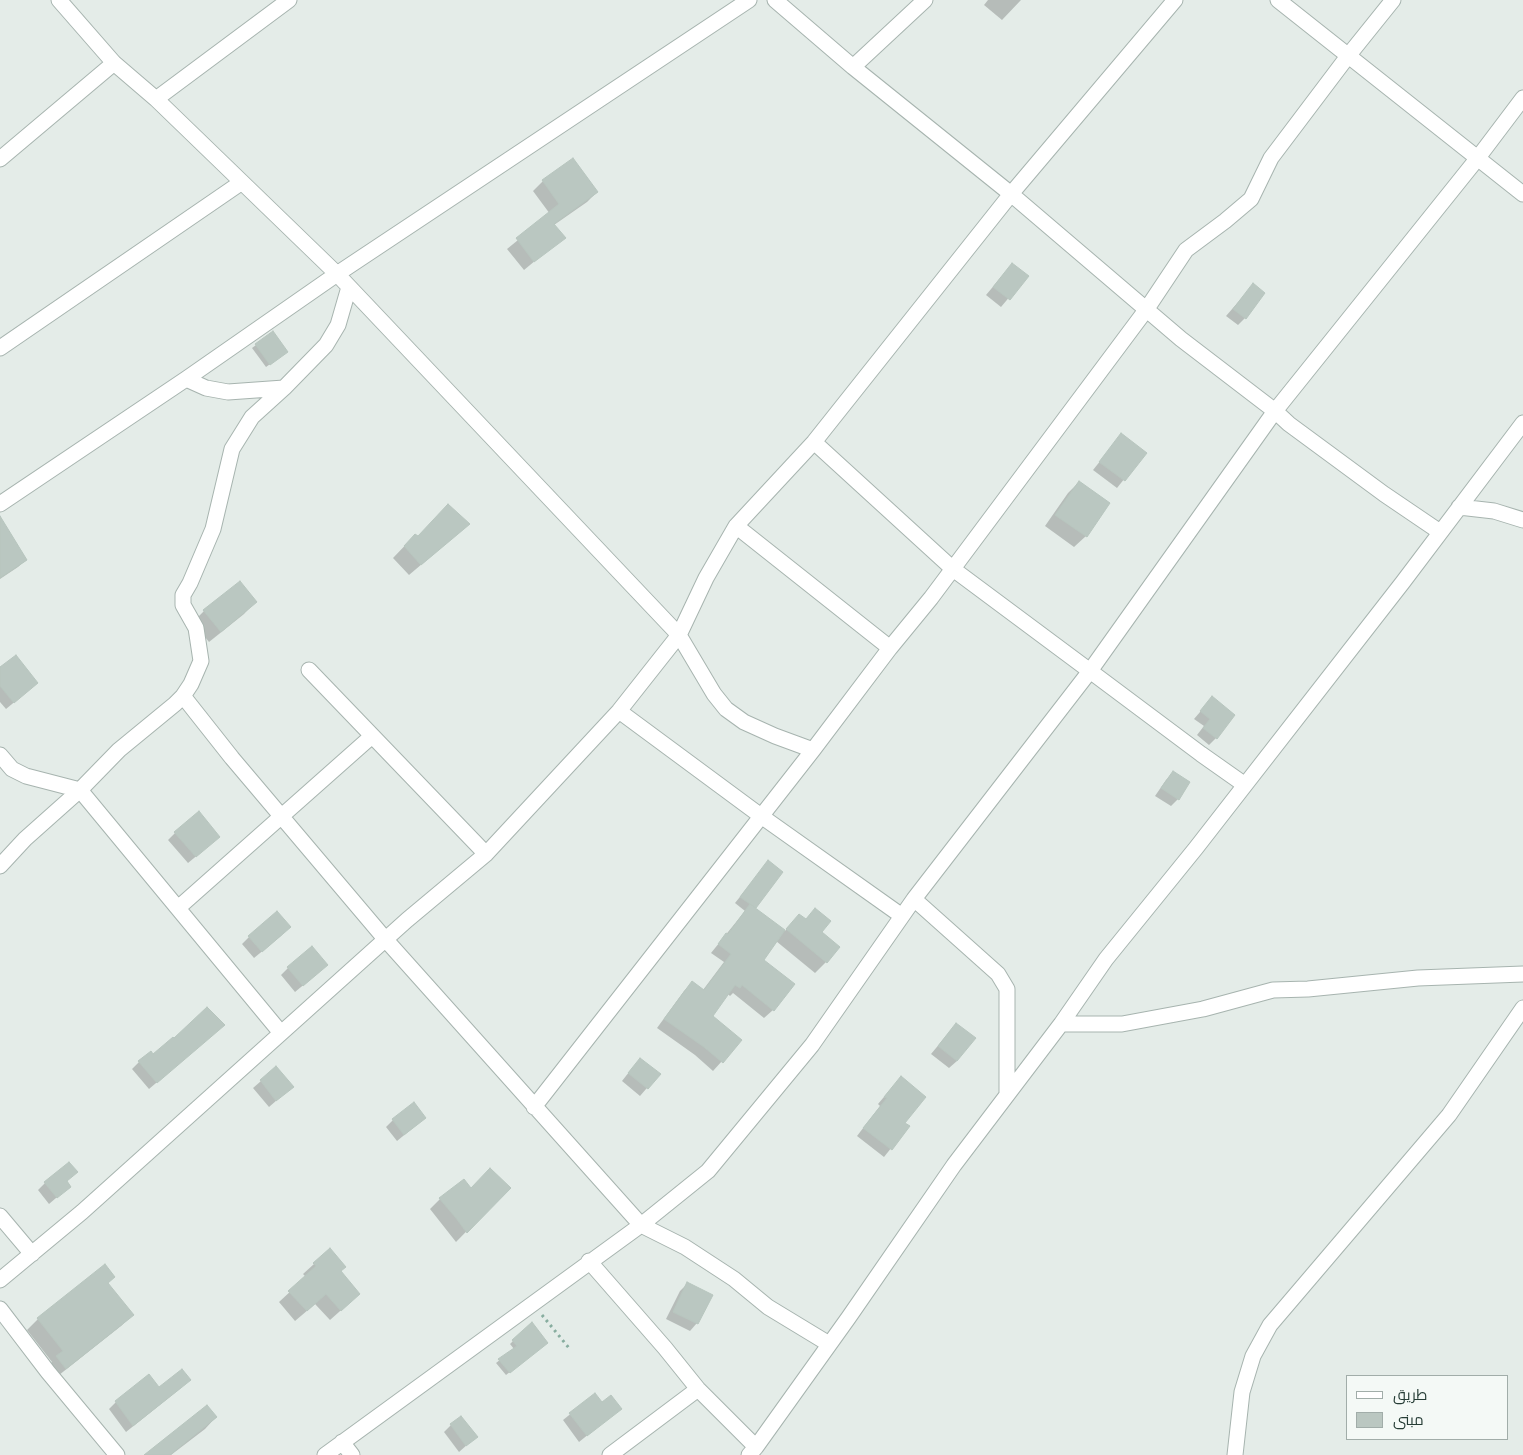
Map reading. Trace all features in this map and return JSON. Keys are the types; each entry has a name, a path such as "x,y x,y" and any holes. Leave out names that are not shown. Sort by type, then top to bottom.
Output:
{"street":[{"path":"59,0 114,63 156,99 337,274 679,635 714,694 726,709 744,722 813,750"},
{"path":"156,99 288,0"},
{"path":"0,504 186,379 337,274 749,0"},
{"path":"775,0 853,67 1011,194 1146,310 1289,424 1440,532"},
{"path":"853,67 925,0"},
{"path":"0,1280 82,1212 407,920 486,854 620,711 679,635 706,578 736,526 814,442 1011,194 1175,0"},
{"path":"1278,0 1523,194"},
{"path":"534,1107 953,569 1146,310 1186,250 1225,221 1250,199 1271,158 1348,56 1394,0"},
{"path":"0,158 114,63"},
{"path":"325,1455 640,1225 708,1171 812,1045 914,899 1090,671 1275,411 1478,159 1523,98"},
{"path":"0,348 242,182"},
{"path":"0,866 25,839 80,790 120,750 183,696 191,684 201,661 196,628 183,605 183,595 213,529 232,449 252,416 284,388 326,345 338,326 349,287"},
{"path":"186,379 206,388 228,392 284,388"},
{"path":"589,1261 665,1348 698,1390 753,1451 954,1165 1060,1024 1106,959 1245,785 1523,423"},
{"path":"814,442 953,569 1245,785"},
{"path":"1459,508 1494,511 1523,520"},
{"path":"736,526 890,648"},
{"path":"309,670 486,854"},
{"path":"183,696 232,758 386,940 640,1225 685,1247 734,1279 768,1307 829,1344"},
{"path":"620,711 760,816 902,916"},
{"path":"178,908 372,736"},
{"path":"0,755 12,769 26,776 80,790 281,1033"},
{"path":"914,899 998,974 1007,988 1007,1094"},
{"path":"1060,1024 1122,1024 1203,1009 1273,990 1418,978 1523,974"},
{"path":"1235,1455 1242,1392 1253,1356 1270,1325 1449,1115 1523,1008"},
{"path":"0,1216 32,1254"},
{"path":"0,1309 48,1372 117,1455"},
{"path":"610,1455 698,1390"},
{"path":"342,1442 352,1455"}],"path":[{"path":"532,1302 569,1348"}],"building":[{"path":"573,158 598,192 554,224 566,238 534,262 516,238 559,204 542,180"},
{"path":"1012,263 1029,276 1010,300 993,287"},
{"path":"1253,283 1265,293 1246,319 1233,309"},
{"path":"273,331 288,352 270,365 255,344"},
{"path":"1121,433 1147,453 1125,481 1099,462"},
{"path":"1079,481 1110,503 1087,537 1055,515"},
{"path":"448,504 470,524 421,565 404,546 415,534 418,536"},
{"path":"0,516 27,560 0,578"},
{"path":"240,581 257,602 221,632 203,610"},
{"path":"16,655 38,683 14,703 0,686 0,667"},
{"path":"1212,696 1235,715 1217,739 1203,728 1210,719 1200,711"},
{"path":"1173,771 1190,782 1179,800 1161,788"},
{"path":"199,811 220,837 196,857 174,832"},
{"path":"768,860 783,872 756,908 740,897"},
{"path":"750,904 785,930 764,960 795,984 774,1011 742,985 740,988 735,985 713,1016 742,1040 723,1063 664,1019 692,981 704,990 731,954 718,944 726,933 728,934"},
{"path":"815,908 831,921 822,932 840,947 827,963 786,929 799,914 806,919"},
{"path":"277,911 291,927 262,952 248,936"},
{"path":"312,946 328,965 303,986 287,967"},
{"path":"207,1007 225,1025 157,1083 138,1061 151,1051 153,1054 174,1038"},
{"path":"956,1023 976,1038 957,1061 938,1046"},
{"path":"640,1058 661,1074 648,1089 628,1073"},
{"path":"276,1066 294,1087 276,1101 260,1080"},
{"path":"901,1076 926,1097 905,1123 910,1126 892,1150 863,1128 887,1098 884,1097"},
{"path":"414,1102 426,1118 404,1135 392,1119"},
{"path":"69,1162 78,1172 67,1181 71,1187 57,1198 44,1182"},
{"path":"490,1168 511,1188 467,1233 439,1198 464,1179 471,1188"},
{"path":"330,1248 346,1267 341,1271 360,1294 341,1311 326,1294 307,1311 288,1291 316,1266 313,1263"},
{"path":"105,1264 115,1277 108,1283 134,1315 66,1369 56,1356 63,1351 37,1318"},
{"path":"687,1282 713,1295 698,1324 673,1312"},
{"path":"532,1322 548,1343 510,1373 498,1359 517,1346 512,1340"},
{"path":"182,1369 191,1380 133,1426 115,1401 149,1374 159,1387"},
{"path":"595,1393 602,1402 611,1395 622,1409 587,1436 569,1413"},
{"path":"207,1405 217,1417 170,1455 144,1455"},
{"path":"461,1416 478,1437 466,1446 450,1424"}]}
